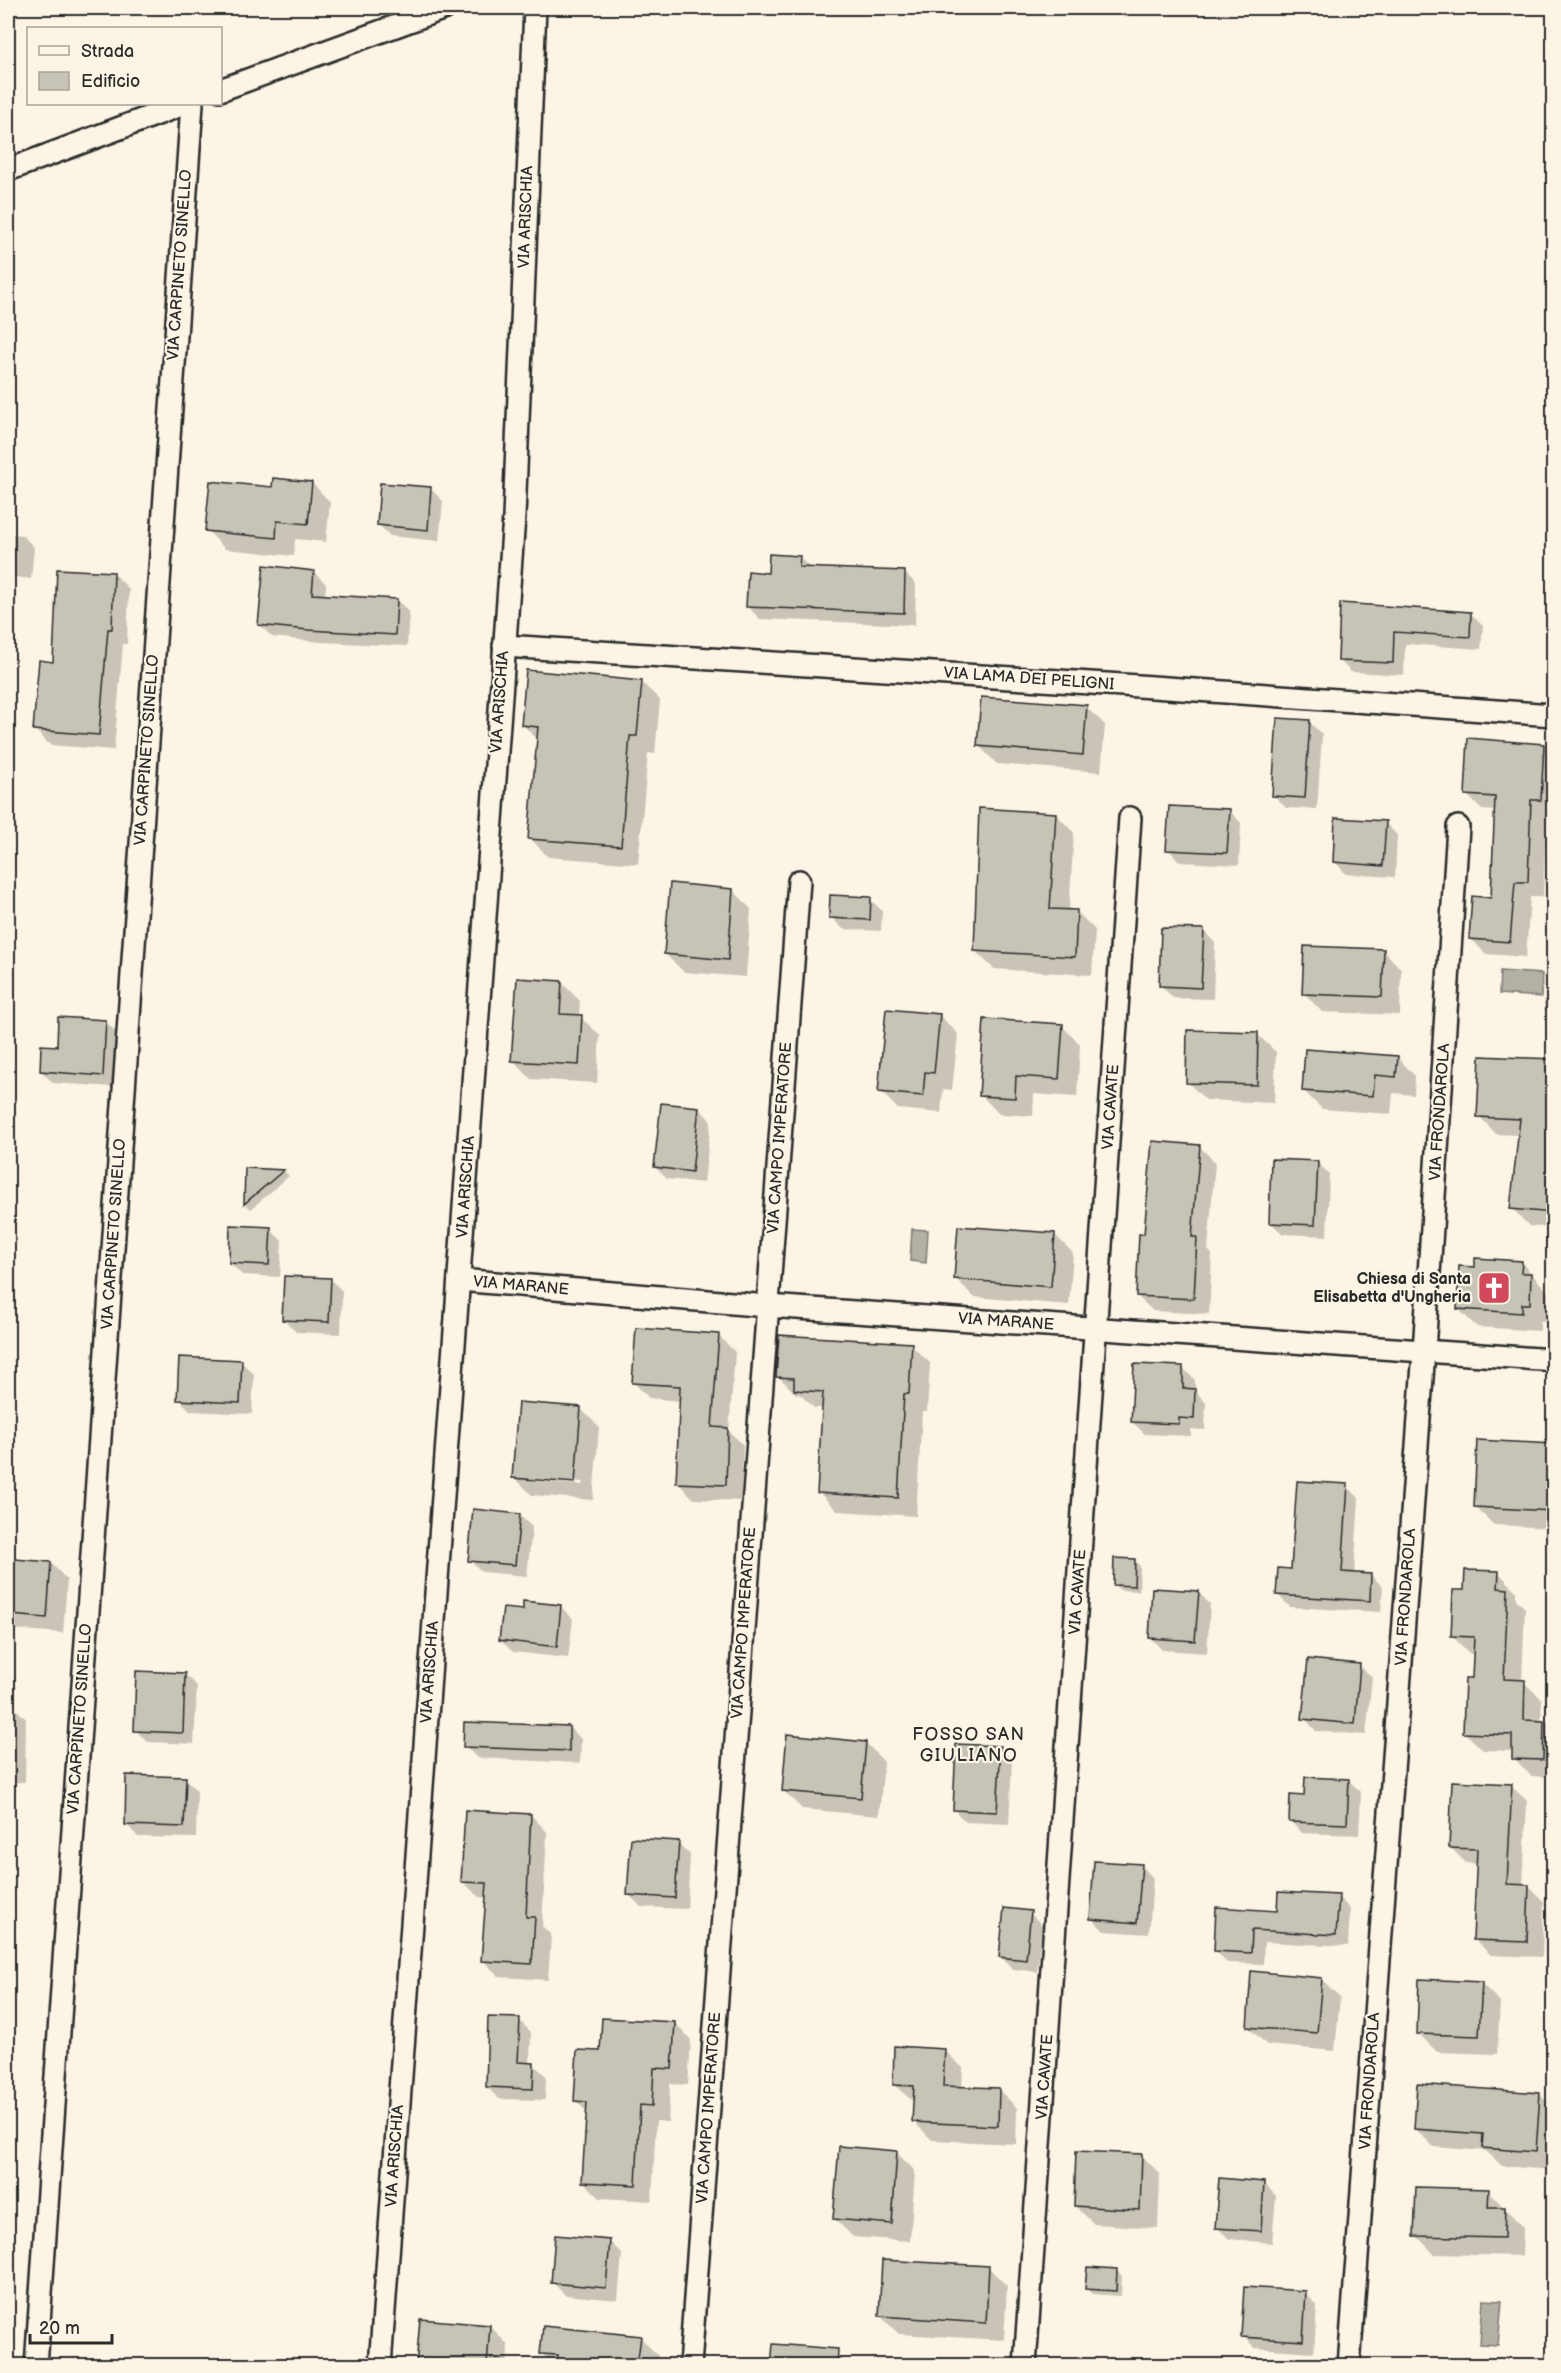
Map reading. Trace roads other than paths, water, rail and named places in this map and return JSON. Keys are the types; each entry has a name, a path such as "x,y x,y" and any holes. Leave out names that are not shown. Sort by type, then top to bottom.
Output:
{"street":[{"path":"222,89 445,8"},
{"name":"VIA ARISCHIA","path":"380,2366 514,505 535,8"},
{"path":"8,170 181,105"},
{"name":"VIA CARPINETO SINELLO","path":"36,2366 192,105"},
{"name":"VIA LAMA DEI PELIGNI","path":"504,646 1554,715"},
{"name":"VIA CAVATE","path":"1025,2366 1130,818"},
{"name":"VIA FRONDAROLA","path":"1350,2366 1424,1352 1458,827"},
{"name":"VIA CAMPO IMPERATORE","path":"690,2366 799,880"},
{"name":"VIA MARANE","path":"459,1280 768,1306 1554,1360"}],"place":[{"name":"Chiesa di Santa Elisabetta d'Ungheria","path":"1494,1288"}],"district":[{"name":"FOSSO SAN GIULIANO","path":"969,1744"}]}
